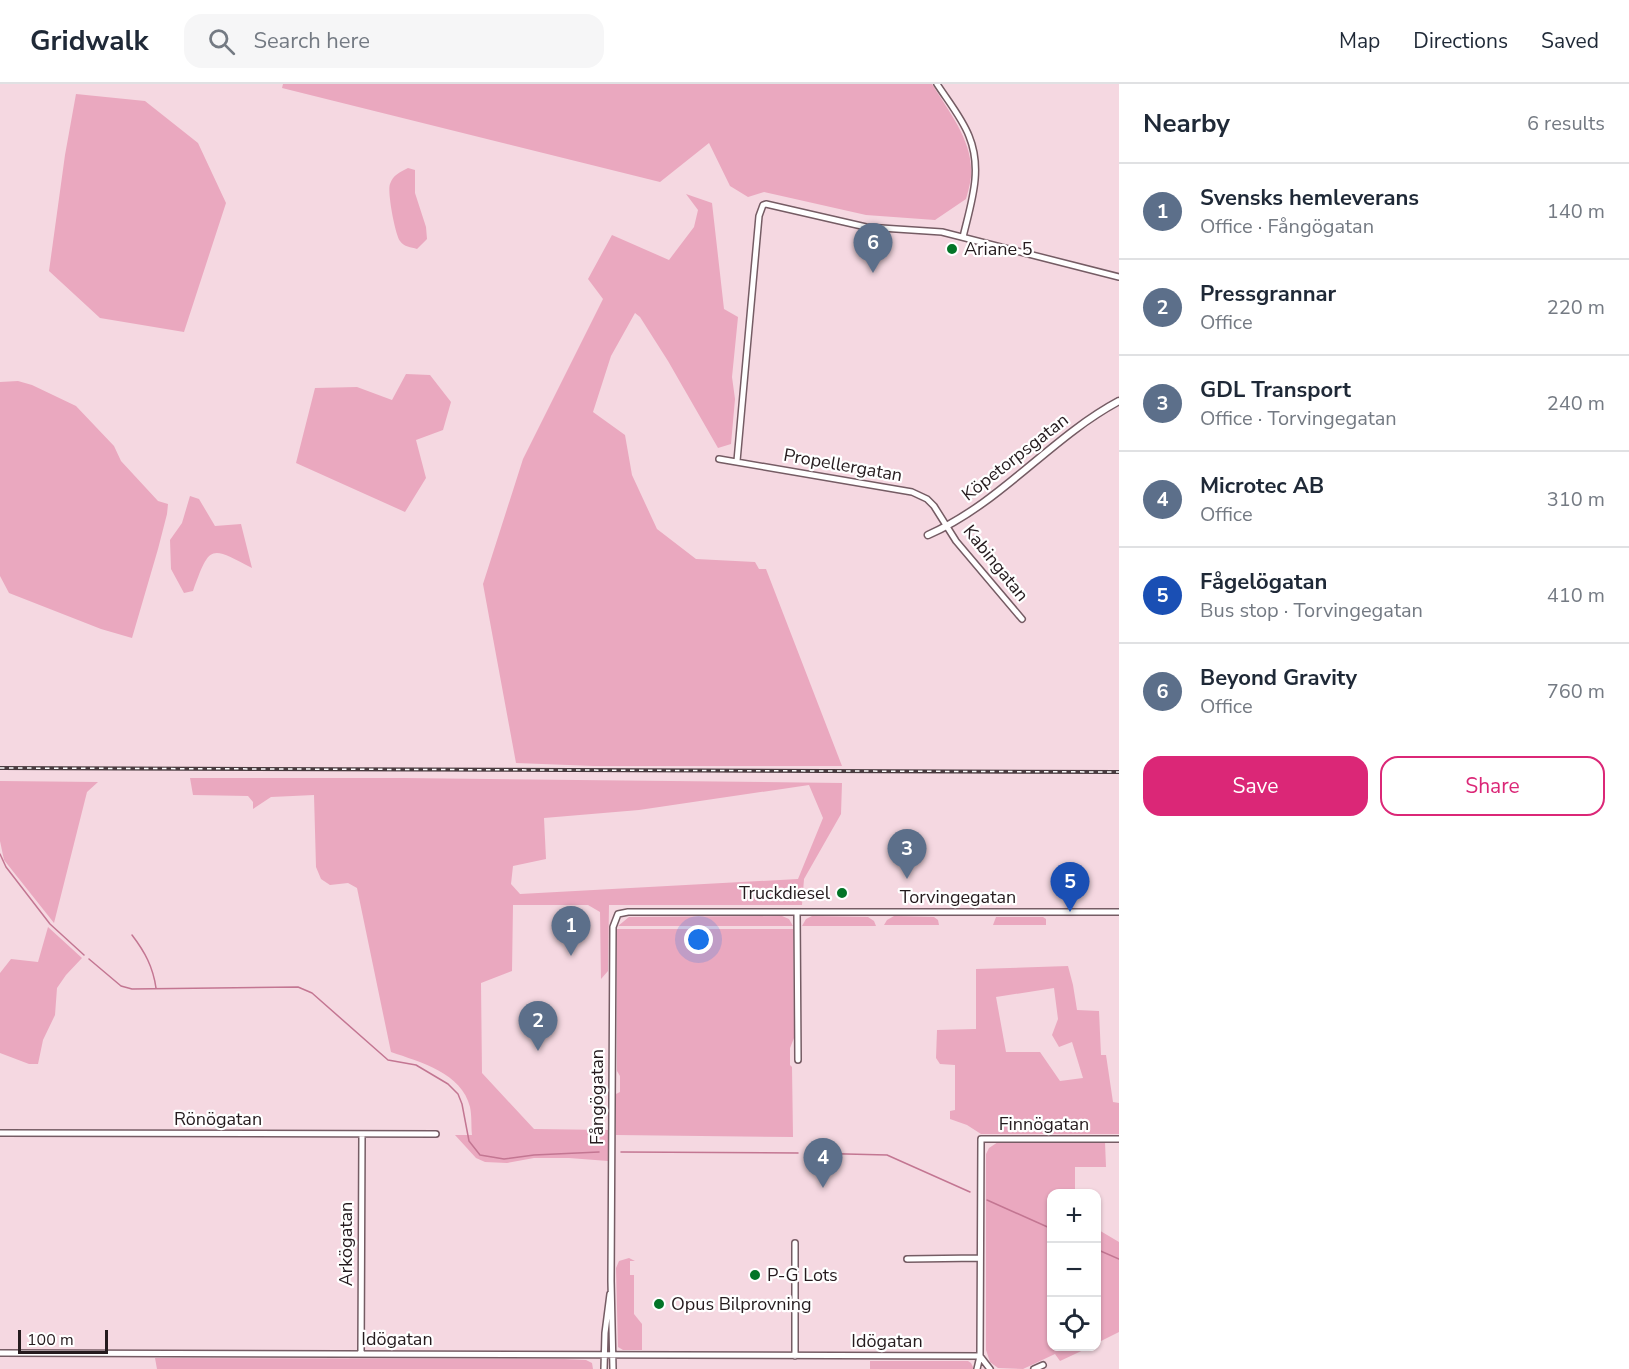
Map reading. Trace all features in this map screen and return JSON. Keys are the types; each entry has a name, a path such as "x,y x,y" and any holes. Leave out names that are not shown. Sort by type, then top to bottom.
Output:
{"street":[{"path":"937,84 969,135 975,156 976,181 963,237"},
{"path":"737,461 761,206 766,204 866,227 927,231 963,237 1119,277"},
{"name":"Köpetorpsgatan","path":"928,535 987,501 1065,437 1119,401"},
{"name":"Propellergatan","path":"719,459 912,492 927,499 939,511 947,526"},
{"name":"Kabingatan","path":"947,526 956,541 1022,619"},
{"name":"Torvingegatan","path":"618,914 628,912 1119,912"},
{"path":"797,912 798,1060"},
{"name":"Fångögatan","path":"613,1369 611,1281 613,927 618,914"},
{"name":"Rönögatan","path":"0,1133 435,1134"},
{"name":"Arkögatan","path":"361,1354 362,1134"},
{"name":"Finnögatan","path":"977,1369 980,1356 981,1139 1119,1139"},
{"path":"795,1244 795,1356"},
{"path":"907,1259 980,1258"},
{"name":"Fångögatan","path":"604,1369 611,1281"},
{"name":"Idögatan","path":"0,1353 980,1356"},
{"path":"980,1356 990,1369"},
{"path":"1034,1369 1043,1365"}],"shaded area":[{"path":"283,84 932,84 959,128 969,152 971,177 966,199 935,220 866,215 764,192 748,197 730,186 709,143 660,182 282,88"},
{"path":"76,94 145,101 198,143 226,203 184,332 100,318 49,271"},
{"path":"408,168 415,170 415,193 426,227 427,239 417,249 406,246 398,237 389,188 393,178"},
{"path":"686,194 712,203 724,309 738,317 732,377 735,399 731,444 718,448 668,361 640,317 635,313 611,356 593,412 625,435 632,475 657,529 696,559 755,562 759,569 766,569 842,766 594,766 516,763 483,584 523,459 603,299 588,279 612,235 669,260 694,227 698,210"},
{"path":"406,374 430,375 451,402 443,430 416,440 426,478 405,512 296,463 315,388 357,387 392,400"},
{"path":"18,381 32,385 76,406 114,446 121,461 158,501 168,504 158,549 132,638 101,629 9,593 0,576 0,382"},
{"path":"190,496 199,499 215,526 241,524 252,568 219,553 213,554 203,564 193,591 184,593 171,569 170,540 182,523"},
{"path":"190,778 842,783 841,814 804,879 802,905 609,905 608,971 601,979 600,912 588,905 513,905 512,971 481,983 482,1073 534,1129 608,1130 608,1161 534,1158 507,1163 485,1162 476,1158 455,1135 472,1135 470,1107 458,1085 438,1070 391,1052 357,888 348,883 330,885 321,879 316,867 314,795 271,797 253,809 253,802 248,796 193,795","holes":["809,785 823,818 798,879 520,894 511,884 513,866 546,859 544,818 639,810"]},
{"path":"0,781 98,782 87,792 54,923 4,860 0,841"},
{"path":"782,916 789,919 793,926 618,926 629,917"},
{"path":"812,916 868,917 874,921 876,926 802,926 806,919"},
{"path":"894,916 934,917 938,920 939,925 884,925"},
{"path":"996,917 1043,917 1046,919 1046,925 993,925"},
{"path":"48,927 82,958 57,988 55,1015 43,1040 38,1064 29,1064 0,1053 0,973 11,959 38,962"},
{"path":"617,929 793,929 794,1038 790,1048 790,1065 792,1067 793,1137 616,1135 616,1094 620,1092 620,1076 617,1071"},
{"path":"1068,966 1077,1010 1099,1011 1101,1055 1106,1055 1113,1102 1119,1103 1119,1134 981,1134 967,1125 950,1119 950,1111 955,1110 955,1065 940,1064 936,1058 937,1030 976,1029 976,969","holes":["1054,988 1058,1019 1052,1035 1059,1047 1072,1042 1083,1078 1060,1081 1040,1052 1006,1052 996,997"]},
{"path":"998,1142 1105,1142 1106,1167 1075,1167 1075,1189 1047,1189 1047,1351 1081,1351 1060,1361 1055,1354 1023,1369 998,1368 990,1362 986,1350 986,1154 989,1148"},
{"path":"1101,1231 1119,1242 1119,1332 1101,1341"},
{"path":"629,1258 635,1261 630,1261 630,1275 634,1275 634,1314 642,1324 642,1350 623,1350 618,1347 616,1268 619,1261"},
{"path":"155,1358 564,1359 586,1360 592,1363 593,1369 157,1369"},
{"path":"870,1361 968,1361 974,1369 870,1369"}],"waterway":[{"path":"0,854 6,867 50,924 84,955"},
{"path":"132,935 148,960 156,988"},
{"path":"89,959 121,986 132,989 298,987 312,993 388,1060 416,1065 448,1084 458,1094 469,1141 480,1155 504,1159 599,1152"},
{"path":"621,1152 798,1153"},
{"path":"806,1153 887,1155 970,1192"},
{"path":"987,1200 1047,1227"},
{"path":"1101,1251 1119,1259"}],"railway":[{"path":"0,768 1119,772"}],"place":[{"name":"Ariane 5","path":"952,249"},
{"name":"Beyond Gravity","path":"873,273"},
{"name":"GDL Transport","path":"907,879"},
{"name":"Truckdiesel","path":"842,893"},
{"name":"Fågelögatan","path":"1070,912"},
{"name":"Svensks hemleverans","path":"571,956"},
{"name":"Pressgrannar","path":"538,1051"},
{"name":"Microtec AB","path":"823,1188"},
{"name":"P-G Lots","path":"755,1275"},
{"name":"Opus Bilprovning","path":"659,1304"}]}
